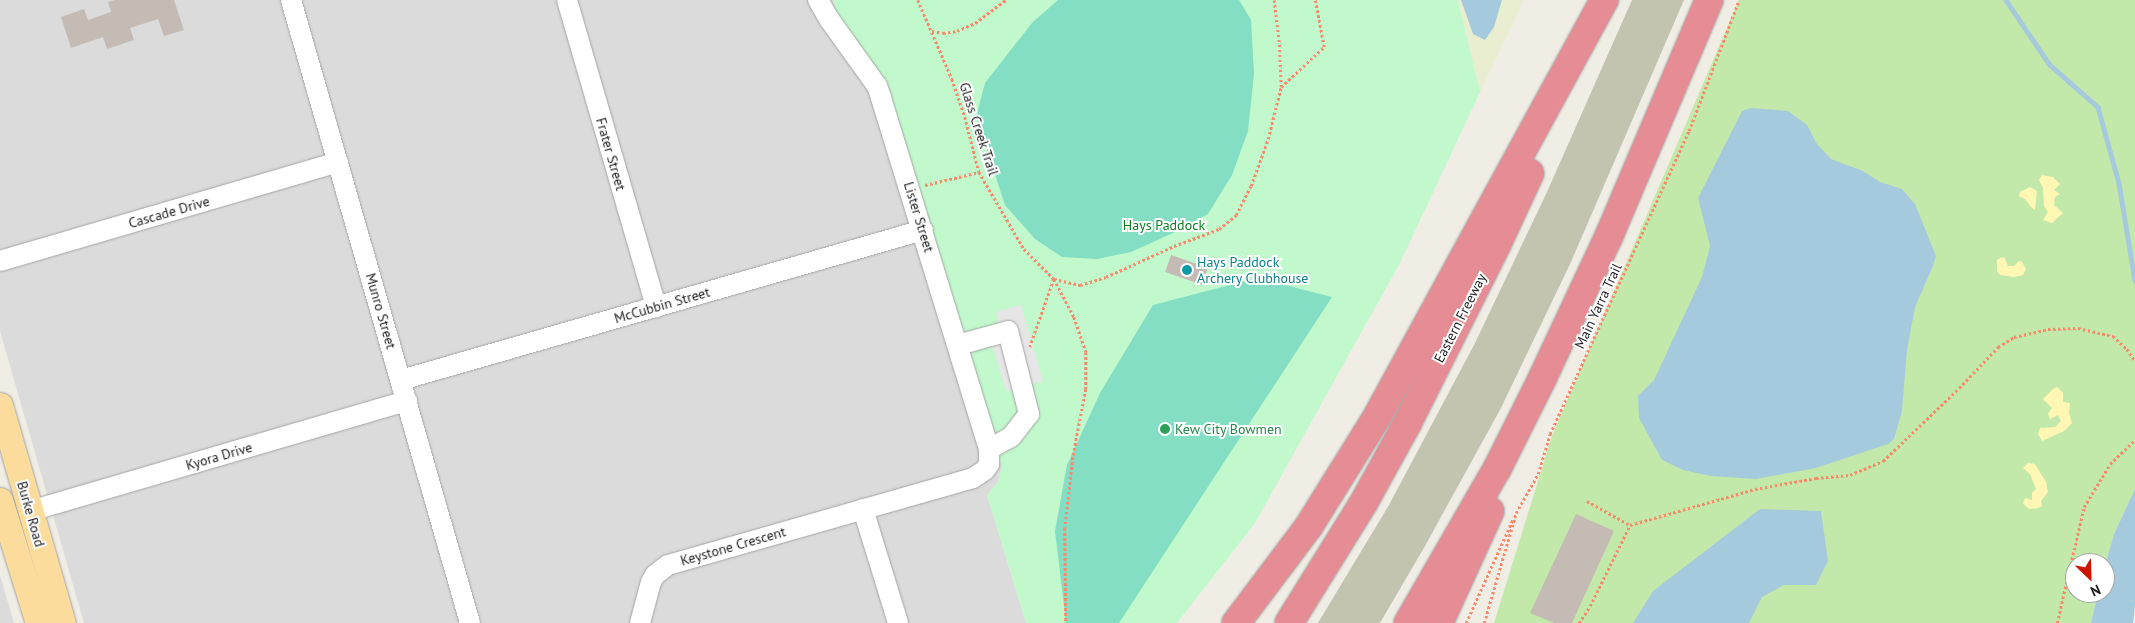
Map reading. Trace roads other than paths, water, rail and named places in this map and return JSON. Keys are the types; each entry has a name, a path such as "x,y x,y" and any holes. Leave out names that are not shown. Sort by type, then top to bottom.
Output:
{"highway":[{"path":"1236,623 1309,526 1373,423 1605,0"},
{"name":"Eastern Freeway","path":"1289,623 1364,502 1411,416 1497,244 1605,0"},
{"path":"1408,623 1497,468 1542,379 1609,236 1709,0"},
{"path":"1439,623 1481,535 1542,379"}],"main road":[{"name":"Burke Road","path":"0,405 63,623"},
{"name":"Burke Road","path":"0,500 4,533 38,623"}],"street":[{"name":"Munro Street","path":"291,0 470,623"},
{"name":"Frater Street","path":"567,0 656,307"},
{"name":"Lister Street","path":"818,0 828,19 877,86 923,230 989,449"},
{"name":"Cascade Drive","path":"0,261 338,162"},
{"name":"McCubbin Street","path":"401,380 923,230"},
{"path":"958,345 1008,331 1029,414 1011,437 989,449"},
{"name":"Kyora Drive","path":"30,511 407,401"},
{"name":"Keystone Crescent","path":"640,623 651,582 655,575 668,565 973,478 989,464 989,449"},
{"path":"863,509 898,623"}],"water":[{"path":"1461,0 1502,0 1494,27 1485,40 1473,34"},
{"path":"1751,108 1788,111 1807,125 1817,144 1831,159 1863,171 1880,182 1902,189 1915,204 1936,256 1915,307 1907,350 1902,411 1894,439 1888,444 1816,468 1756,479 1711,476 1683,470 1662,460 1639,418 1638,396 1654,380 1702,277 1710,246 1698,198 1742,111"},
{"path":"2135,489 2135,605 2133,623 2091,623 2096,603 2115,603 2115,553 2108,553 2114,534"},
{"path":"1760,509 1821,511 1828,561 1816,585 1784,585 1762,597 1749,623 1633,623 1653,591"}],"waterway":[{"path":"2006,0 2050,65 2098,107 2119,183 2135,281"}],"place":[{"name":"Hays Paddock Archery Clubhouse","path":"1187,270"},
{"name":"Kew City Bowmen","path":"1165,429"}],"park label":[{"name":"Hays Paddock","path":"1164,225"}]}
